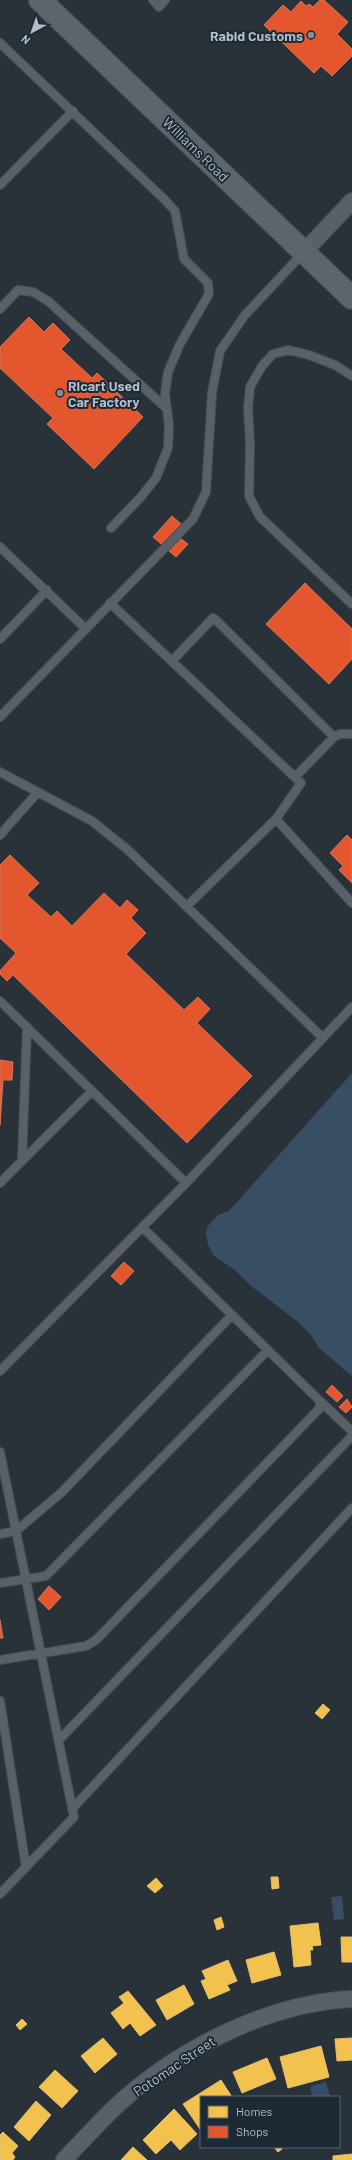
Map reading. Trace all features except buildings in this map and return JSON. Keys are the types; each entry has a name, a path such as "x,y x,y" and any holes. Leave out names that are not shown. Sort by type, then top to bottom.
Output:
{"main road":[{"name":"Williams Road","path":"40,0 352,298"}],"street":[{"path":"304,252 352,201"},
{"name":"Potomac Street","path":"64,2160 114,2109 149,2080 212,2039 237,2027 273,2014 308,2005 352,1999"}],"lane":[{"path":"153,0 159,7 165,0"},
{"path":"0,43 170,205 174,211 178,224 184,258 208,283 209,294 180,344 168,372 165,394 165,407 169,425 168,448 156,478 140,498 111,528"},
{"path":"0,185 73,111"},
{"path":"0,717 193,519 206,492 212,393 220,352 246,315 304,252"},
{"path":"0,309 18,290 33,292 48,301 165,407"},
{"path":"352,376 335,366 309,355 288,350 273,354 262,366 250,387 248,408 250,443 249,496 260,517 352,604"},
{"path":"0,547 47,590 86,629"},
{"path":"0,639 47,590"},
{"path":"110,603 301,783 276,819 187,906"},
{"path":"172,661 213,618 334,737"},
{"path":"295,777 334,737 340,734 352,734"},
{"path":"0,772 92,821 128,850 323,1038"},
{"path":"0,835 38,792"},
{"path":"276,819 352,903"},
{"path":"0,1001 186,1183"},
{"path":"0,1371 186,1183 352,1007"},
{"path":"22,1160 27,1027"},
{"path":"0,1183 92,1091"},
{"path":"142,1227 352,1431"},
{"path":"0,1534 16,1531 62,1492 232,1315"},
{"path":"0,1583 46,1576 268,1350"},
{"path":"0,1660 41,1652 86,1646 96,1640 320,1408 320,1401"},
{"path":"58,1740 352,1436"},
{"path":"0,1452 3,1486 16,1531 74,1817 0,1894"},
{"path":"72,1809 352,1508"},
{"path":"0,1701 26,1867"}],"water":[{"path":"352,1073 352,1376 319,1348 311,1335 298,1322 250,1285 235,1270 214,1256 208,1245 206,1233 207,1227 218,1215 229,1211"},
{"path":"342,1896 344,1919 334,1920 331,1897"},
{"path":"326,2082 330,2096 313,2096 311,2092 311,2086"}],"place":[{"name":"Rabid Customs","path":"311,35"},
{"name":"Ricart Used Car Factory","path":"60,393"}]}
